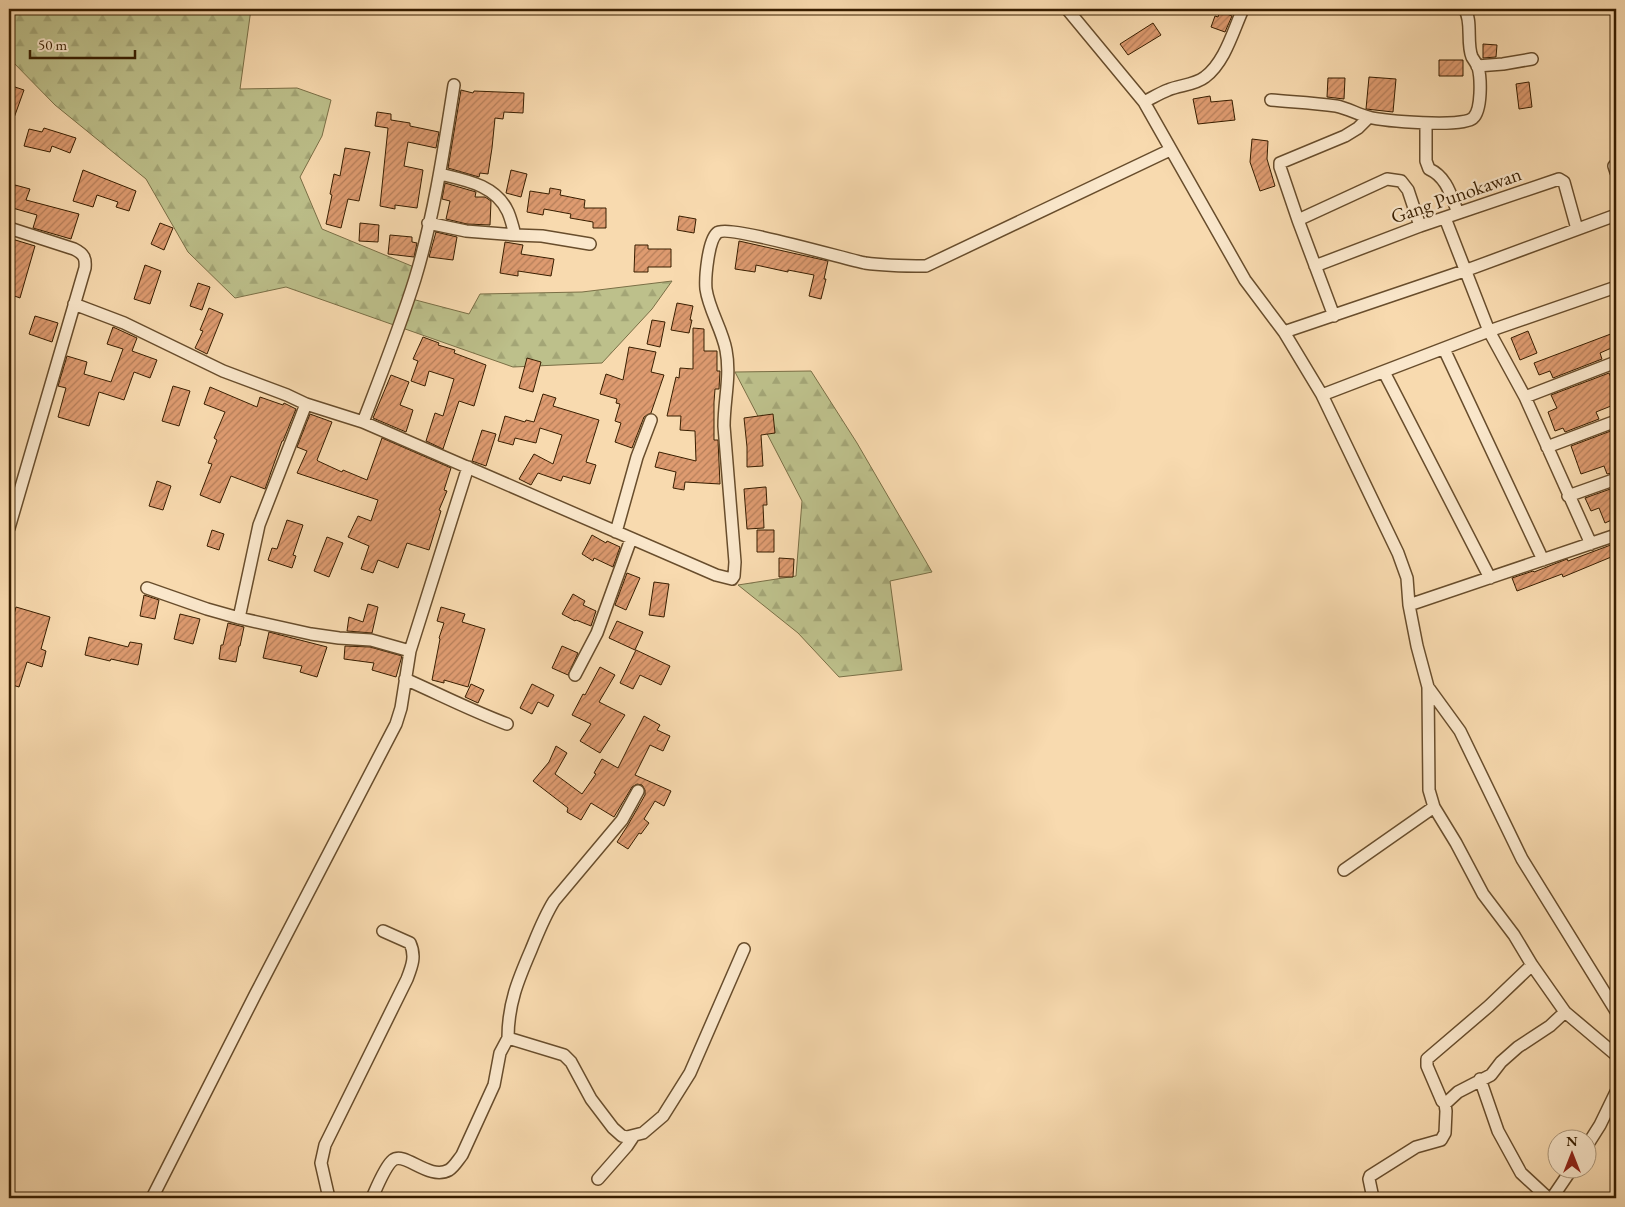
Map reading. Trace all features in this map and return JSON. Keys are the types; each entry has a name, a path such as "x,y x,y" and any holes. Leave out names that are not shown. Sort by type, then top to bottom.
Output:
{"street":[{"path":"1067,9 1144,102 1245,280 1284,332 1322,395 1398,552 1407,578 1409,605 1428,687 1429,790 1434,807 1456,843 1483,894 1514,935 1532,965 1565,1012 1616,1054"},
{"path":"1144,102 1169,90 1204,78 1209,74 1224,51 1243,9"},
{"path":"1272,100 1337,106 1369,117 1388,121 1469,121 1478,112 1480,104 1477,66 1470,49 1467,14 1464,9"},
{"path":"1477,66 1532,59"},
{"path":"363,422 393,344 415,277 440,174 454,84"},
{"path":"1334,316 1298,220 1280,163 1345,136 1358,128 1369,117"},
{"path":"1426,122 1426,162 1429,169 1438,173 1443,179 1458,213"},
{"path":"74,304 124,323 223,371 306,404 363,422 631,539 716,575 732,579 735,562 724,426 724,407 728,392 726,351 721,330 706,289 706,268 713,239 717,233 722,231 747,234 866,263 895,267 926,266 1170,150"},
{"path":"440,174 470,181 488,189 501,200 508,212 515,235"},
{"path":"1298,220 1387,179 1401,181 1408,190 1420,226"},
{"name":"Gang Punokawan","path":"1315,266 1420,226 1559,179 1564,182 1577,229"},
{"path":"1284,332 1466,270 1616,215"},
{"path":"1445,218 1490,331 1525,397 1591,544"},
{"path":"428,223 466,230 542,236 590,244"},
{"path":"9,228 74,249 83,254 86,260 9,528"},
{"path":"1322,395 1490,331 1616,287"},
{"path":"1444,348 1543,560"},
{"path":"1525,397 1616,362"},
{"path":"1384,372 1490,578"},
{"path":"239,618 259,525 306,404"},
{"path":"616,532 637,458 652,420"},
{"path":"1547,447 1616,421"},
{"path":"152,1198 396,724 401,708 410,650 468,467"},
{"path":"1568,496 1616,479"},
{"path":"1409,605 1616,535"},
{"path":"575,675 600,626 631,539"},
{"path":"148,588 239,618 311,634 371,640 410,650"},
{"path":"405,679 507,724"},
{"path":"1428,687 1460,731 1522,859 1616,1011"},
{"path":"372,1198 388,1166 395,1159 406,1160 435,1173 449,1170 462,1155 494,1085 500,1053 508,1038 508,1023 514,989 545,915 554,901 622,820 638,791"},
{"path":"1344,870 1434,807"},
{"path":"329,1198 321,1163 325,1144 413,964 414,950 410,943 383,931"},
{"path":"508,1038 564,1056 571,1062 591,1099 613,1128 622,1136 633,1137 643,1133 663,1116 690,1073 744,949"},
{"path":"1373,1198 1370,1176 1416,1147 1440,1140 1445,1133 1445,1104 1440,1098 1427,1066 1427,1058 1488,1006 1532,965"},
{"path":"1445,1104 1458,1092 1491,1075 1501,1062 1518,1047 1550,1026 1565,1012"},
{"path":"1480,1079 1498,1131 1522,1173 1548,1198"},
{"path":"1597,1130 1616,1092"},
{"path":"598,1179 633,1137"},
{"path":"1552,1198 1564,1180"}],"green space":[{"path":"9,9 251,9 240,89 297,88 331,100 322,136 300,177 322,229 414,267 408,298 469,314 480,294 582,292 672,281 652,309 602,363 513,367 286,287 235,298 188,252 146,179 55,105 9,58"},
{"path":"811,371 857,443 932,572 890,581 902,670 839,677 798,633 738,585 796,576 802,501 735,372"}],"building":[{"path":"1220,11 1232,16 1225,32 1211,27 1215,16 1218,17"},
{"path":"1153,23 1161,35 1128,55 1120,44"},
{"path":"1483,44 1497,45 1496,57 1483,58"},
{"path":"1439,60 1463,60 1463,76 1439,76"},
{"path":"1369,77 1396,79 1393,112 1366,109"},
{"path":"1328,78 1345,78 1344,99 1327,97"},
{"path":"1529,82 1532,107 1519,109 1516,84"},
{"path":"9,85 24,90 10,129 9,129"},
{"path":"461,90 473,93 474,91 524,93 523,113 504,112 503,119 495,118 488,174 480,173 479,177 448,168"},
{"path":"1210,96 1211,102 1232,100 1235,120 1198,124 1193,99"},
{"path":"377,112 391,114 391,120 410,123 410,126 439,132 436,148 408,142 404,166 423,170 417,208 395,205 395,209 380,206 388,128 375,126"},
{"path":"44,128 76,138 70,153 52,146 50,152 24,146 29,129 42,132"},
{"path":"1252,139 1268,141 1267,159 1275,186 1260,191 1250,162"},
{"path":"345,148 370,152 359,201 348,199 341,228 326,224 334,174 340,176"},
{"path":"83,170 136,191 129,211 116,207 118,202 97,195 93,207 73,201"},
{"path":"511,170 527,174 521,197 506,193"},
{"path":"445,183 476,192 475,197 485,197 491,201 490,225 467,224 446,219 450,201 442,199"},
{"path":"15,185 30,189 26,200 79,214 71,239 33,228 37,215 9,207"},
{"path":"550,188 561,190 560,195 585,200 584,208 606,208 606,228 593,228 593,222 570,218 571,214 544,209 543,215 527,212 530,191 549,194"},
{"path":"679,216 696,219 694,233 677,230"},
{"path":"160,223 173,228 164,250 151,244"},
{"path":"360,223 379,225 378,242 359,241"},
{"path":"436,232 457,237 453,260 429,257"},
{"path":"390,235 412,237 412,242 417,243 414,257 388,254"},
{"path":"12,239 35,246 20,298 9,294 9,247"},
{"path":"739,241 828,261 821,299 809,296 814,275 756,265 755,272 735,269"},
{"path":"505,242 523,245 521,254 554,259 551,276 518,271 518,276 500,273"},
{"path":"635,245 648,245 648,249 671,249 671,267 648,267 648,272 634,272"},
{"path":"145,265 161,271 150,304 134,299"},
{"path":"198,283 210,287 202,310 190,306"},
{"path":"677,303 693,306 689,333 671,330"},
{"path":"209,308 223,314 207,354 195,348 203,331 200,330"},
{"path":"35,316 58,323 52,342 29,334"},
{"path":"652,320 665,322 660,347 647,344"},
{"path":"113,327 137,338 132,351 157,360 150,378 134,372 124,400 99,392 89,426 58,417 66,388 58,386 67,356 87,362 84,374 111,382 123,349 107,344"},
{"path":"693,328 704,329 704,351 717,351 717,371 720,371 719,389 715,389 714,440 718,440 720,484 685,482 684,490 673,488 676,472 655,467 659,452 696,461 695,431 680,430 681,416 667,416 676,377 679,378 680,368 693,369"},
{"path":"1528,331 1537,353 1520,360 1511,338"},
{"path":"1616,332 1616,346 1600,353 1602,359 1553,378 1550,371 1539,375 1534,363"},
{"path":"423,337 439,343 438,345 455,350 454,353 486,365 474,406 459,401 443,449 426,441 435,413 443,416 454,379 429,371 425,386 411,381 418,361 413,359"},
{"path":"629,347 656,352 651,372 664,375 651,413 644,417 632,448 615,442 621,423 615,421 620,404 616,403 617,399 600,394 606,374 623,380"},
{"path":"527,358 541,362 533,392 519,388"},
{"path":"1609,373 1616,391 1616,404 1596,412 1599,419 1565,432 1563,428 1555,431 1548,412 1557,408 1551,395"},
{"path":"391,375 409,382 400,405 413,410 406,432 373,418"},
{"path":"173,386 190,391 179,426 162,421"},
{"path":"210,387 257,407 260,397 283,405 284,403 296,409 265,489 231,476 220,503 200,495 212,464 208,463 217,440 214,438 225,412 204,404"},
{"path":"543,394 556,398 553,406 599,420 586,462 596,465 590,484 563,476 561,481 538,473 531,485 519,479 534,454 553,464 562,435 540,428 536,443 515,438 513,445 498,441 505,416 525,422 526,420 534,422"},
{"path":"310,414 332,422 317,460 342,472 343,470 367,480 382,438 451,468 444,490 447,491 439,510 441,511 429,550 407,543 398,568 378,560 373,573 361,569 369,546 348,537 358,516 371,521 378,500 297,473 307,451 297,447"},
{"path":"773,414 775,433 761,435 763,466 747,467 744,418"},
{"path":"1616,429 1616,472 1607,474 1604,466 1581,474 1571,446"},
{"path":"482,430 496,434 486,466 472,461"},
{"path":"157,481 171,486 163,510 149,506"},
{"path":"766,487 767,505 763,505 764,528 747,529 744,489"},
{"path":"1616,487 1616,518 1605,523 1599,508 1591,511 1585,498"},
{"path":"287,520 303,525 293,555 296,556 292,568 268,560 272,548 277,549"},
{"path":"212,530 224,534 219,550 207,546"},
{"path":"757,530 774,530 774,552 757,552"},
{"path":"592,535 606,543 607,541 620,547 613,567 594,558 593,561 582,554"},
{"path":"327,537 343,543 329,577 314,571"},
{"path":"1616,543 1616,555 1563,577 1562,574 1517,591 1512,578 1534,572 1567,559 1568,561"},
{"path":"779,558 794,559 793,577 779,577"},
{"path":"627,573 640,578 626,610 615,605"},
{"path":"654,582 669,584 664,617 649,615"},
{"path":"573,594 585,601 583,605 596,611 591,626 562,614"},
{"path":"144,595 159,600 155,619 140,616"},
{"path":"368,604 378,607 372,633 347,631 349,617 363,622"},
{"path":"16,607 50,617 41,649 46,651 42,667 27,662 19,687 9,684 9,633"},
{"path":"441,607 465,614 462,622 485,629 468,687 444,680 444,683 432,680 439,638 444,623 437,621"},
{"path":"180,614 200,619 193,644 174,639"},
{"path":"617,621 643,632 635,650 609,638"},
{"path":"228,623 244,627 236,662 219,659"},
{"path":"269,632 327,647 317,677 300,672 302,666 263,658"},
{"path":"89,637 128,647 130,642 142,644 138,665 85,655"},
{"path":"345,646 370,647 402,656 396,677 372,670 374,663 344,659"},
{"path":"562,646 578,653 568,675 552,668"},
{"path":"636,650 670,666 661,685 640,675 633,689 620,683"},
{"path":"600,667 615,675 599,702 625,715 600,753 580,741 591,724 572,715"},
{"path":"471,684 484,690 478,703 465,697"},
{"path":"532,684 554,695 548,707 538,702 532,714 520,708"},
{"path":"644,716 660,725 657,730 670,736 663,751 650,745 635,775 671,791 664,806 655,801 644,819 649,823 628,849 617,842 645,795 642,785 637,784 632,787 614,817 591,803 581,820 567,812 568,808 533,781 549,762 556,746 567,753 555,774 582,794 596,774 594,773 602,759 618,768"}]}
